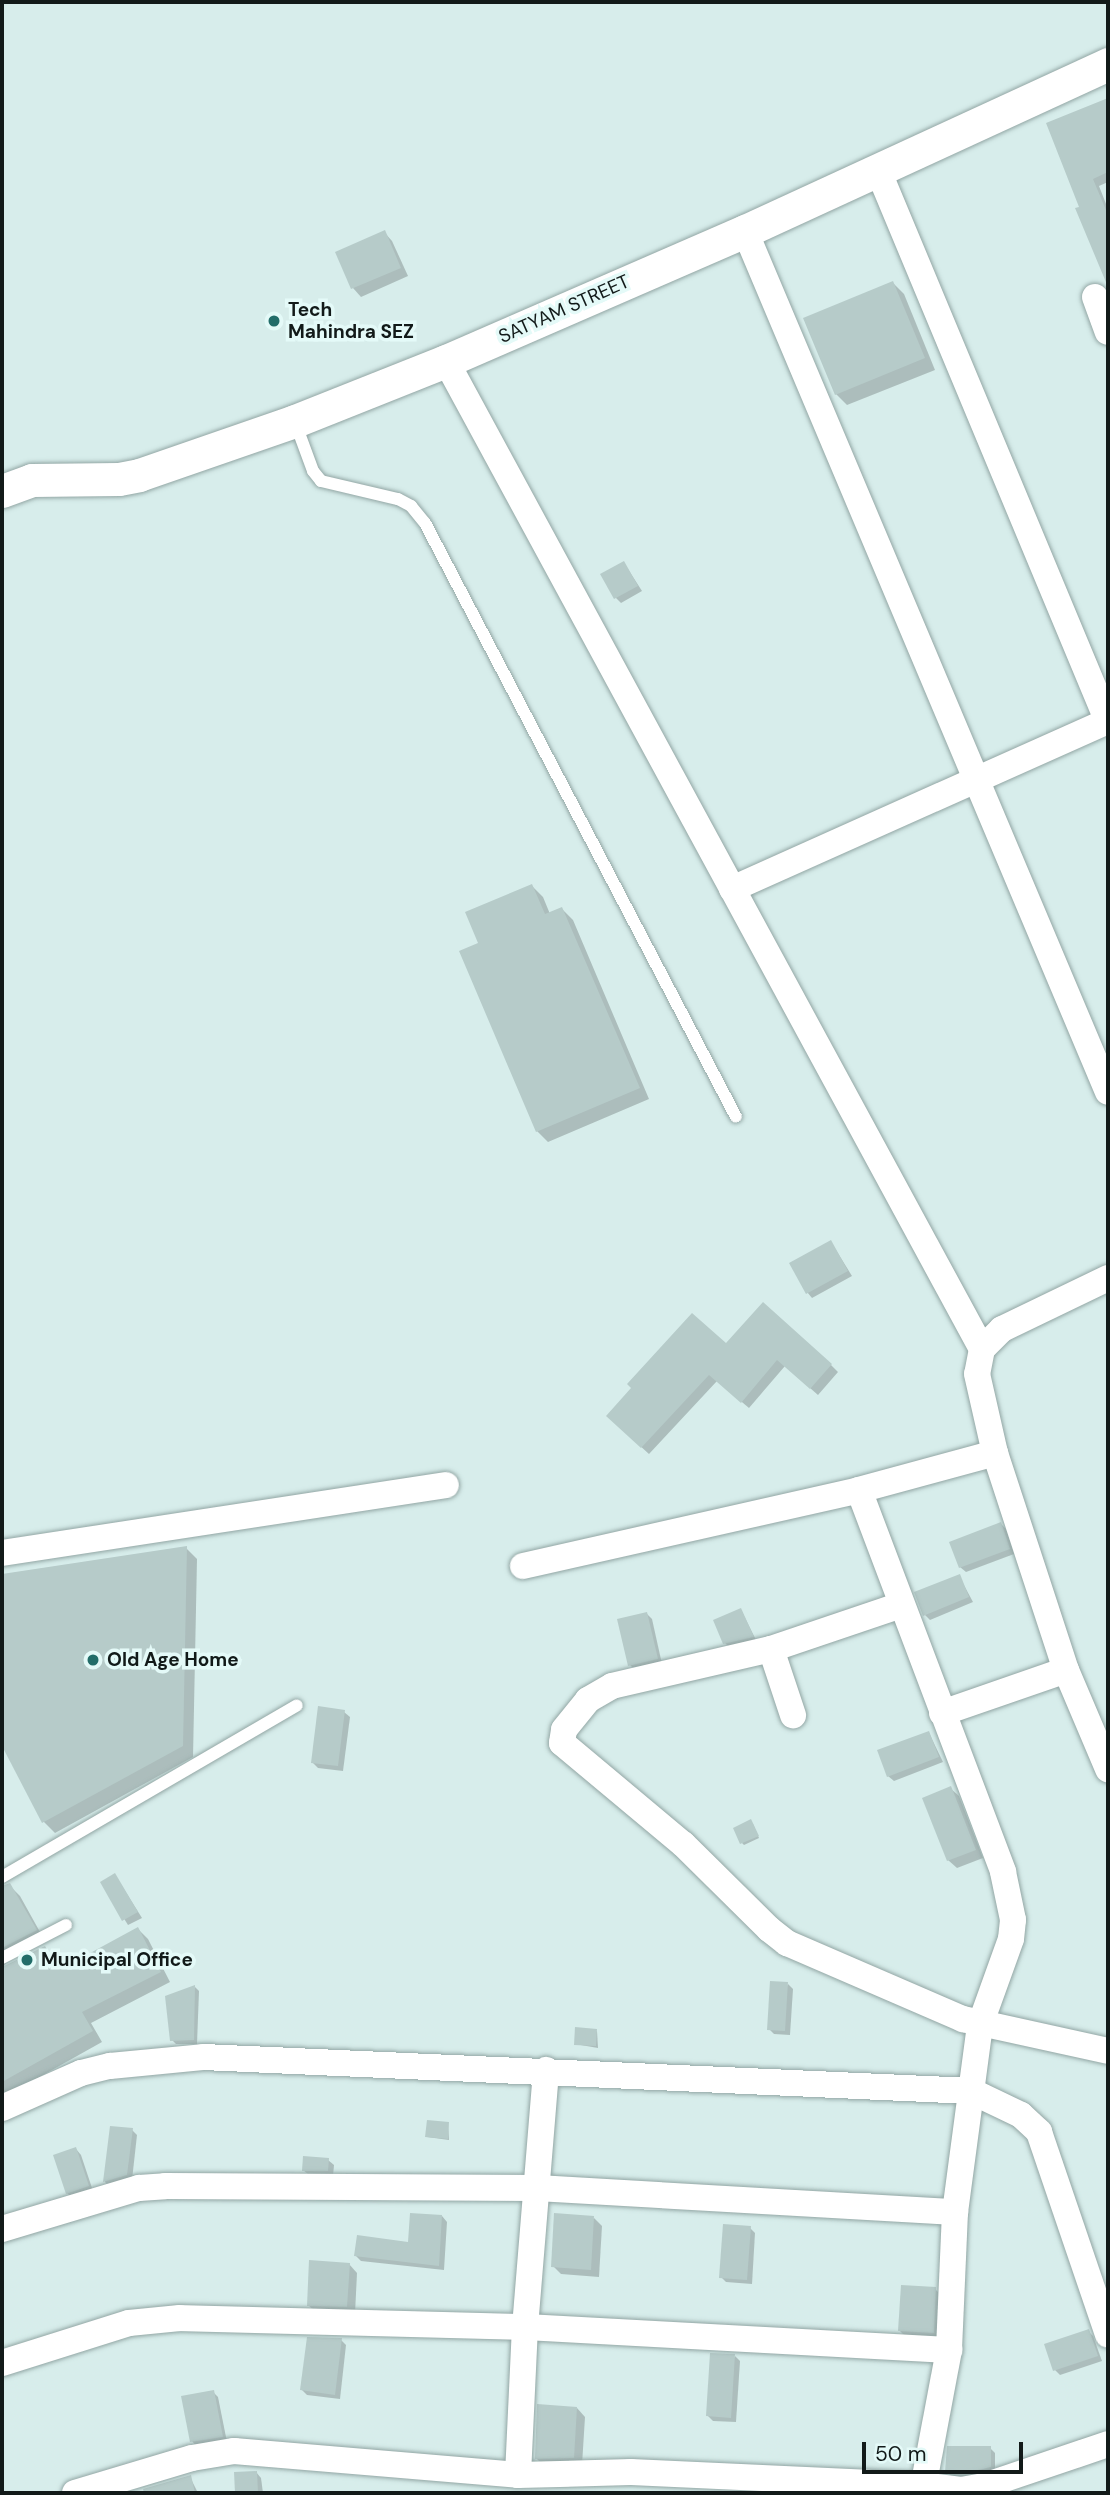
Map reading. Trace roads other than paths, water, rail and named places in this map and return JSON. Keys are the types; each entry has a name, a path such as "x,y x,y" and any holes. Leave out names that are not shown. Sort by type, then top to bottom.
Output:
{"street":[{"name":"SATYAM STREET","path":"2,491 32,480 139,475 295,421 446,361 1106,72"},
{"path":"732,889 1108,722 878,170"},
{"path":"745,231 1108,1092"},
{"path":"1095,297 1108,332"},
{"path":"446,361 982,1349"},
{"path":"1108,1278 1002,1329 982,1349 978,1374 995,1453 1066,1670 1108,1769"},
{"path":"523,1566 859,1490 995,1453"},
{"path":"2,1553 446,1485"},
{"path":"859,1490 1003,1872 1010,1895 1013,1920 1011,1938 980,2025 955,2212 949,2350 922,2489"},
{"path":"901,1605 771,1649 602,1691 588,1700 564,1730 562,1743 683,1844 769,1929 788,1943 980,2025 1108,2051"},
{"path":"771,1649 793,1715"},
{"path":"942,1713 1066,1670"},
{"path":"2,2108 81,2073 167,2059 203,2057 546,2070 971,2091 1021,2115 1038,2132 1108,2335"},
{"path":"518,2475 525,2328 546,2070"},
{"path":"2,2230 139,2188 165,2186 537,2188 955,2212"},
{"path":"2,2363 129,2323 154,2319 525,2328 949,2350"},
{"path":"75,2493 192,2458 234,2451 631,2483 961,2490 984,2486 1108,2444"}],"lane":[{"path":"295,421 313,471 321,481 398,499 411,506 425,523 736,1117"},
{"path":"2,1877 297,1705"},
{"path":"2,1958 66,1925"}],"place":[{"name":"Tech Mahindra SEZ","path":"274,321"},
{"name":"Old Age Home","path":"93,1660"},
{"name":"Municipal Office","path":"27,1960"}]}
